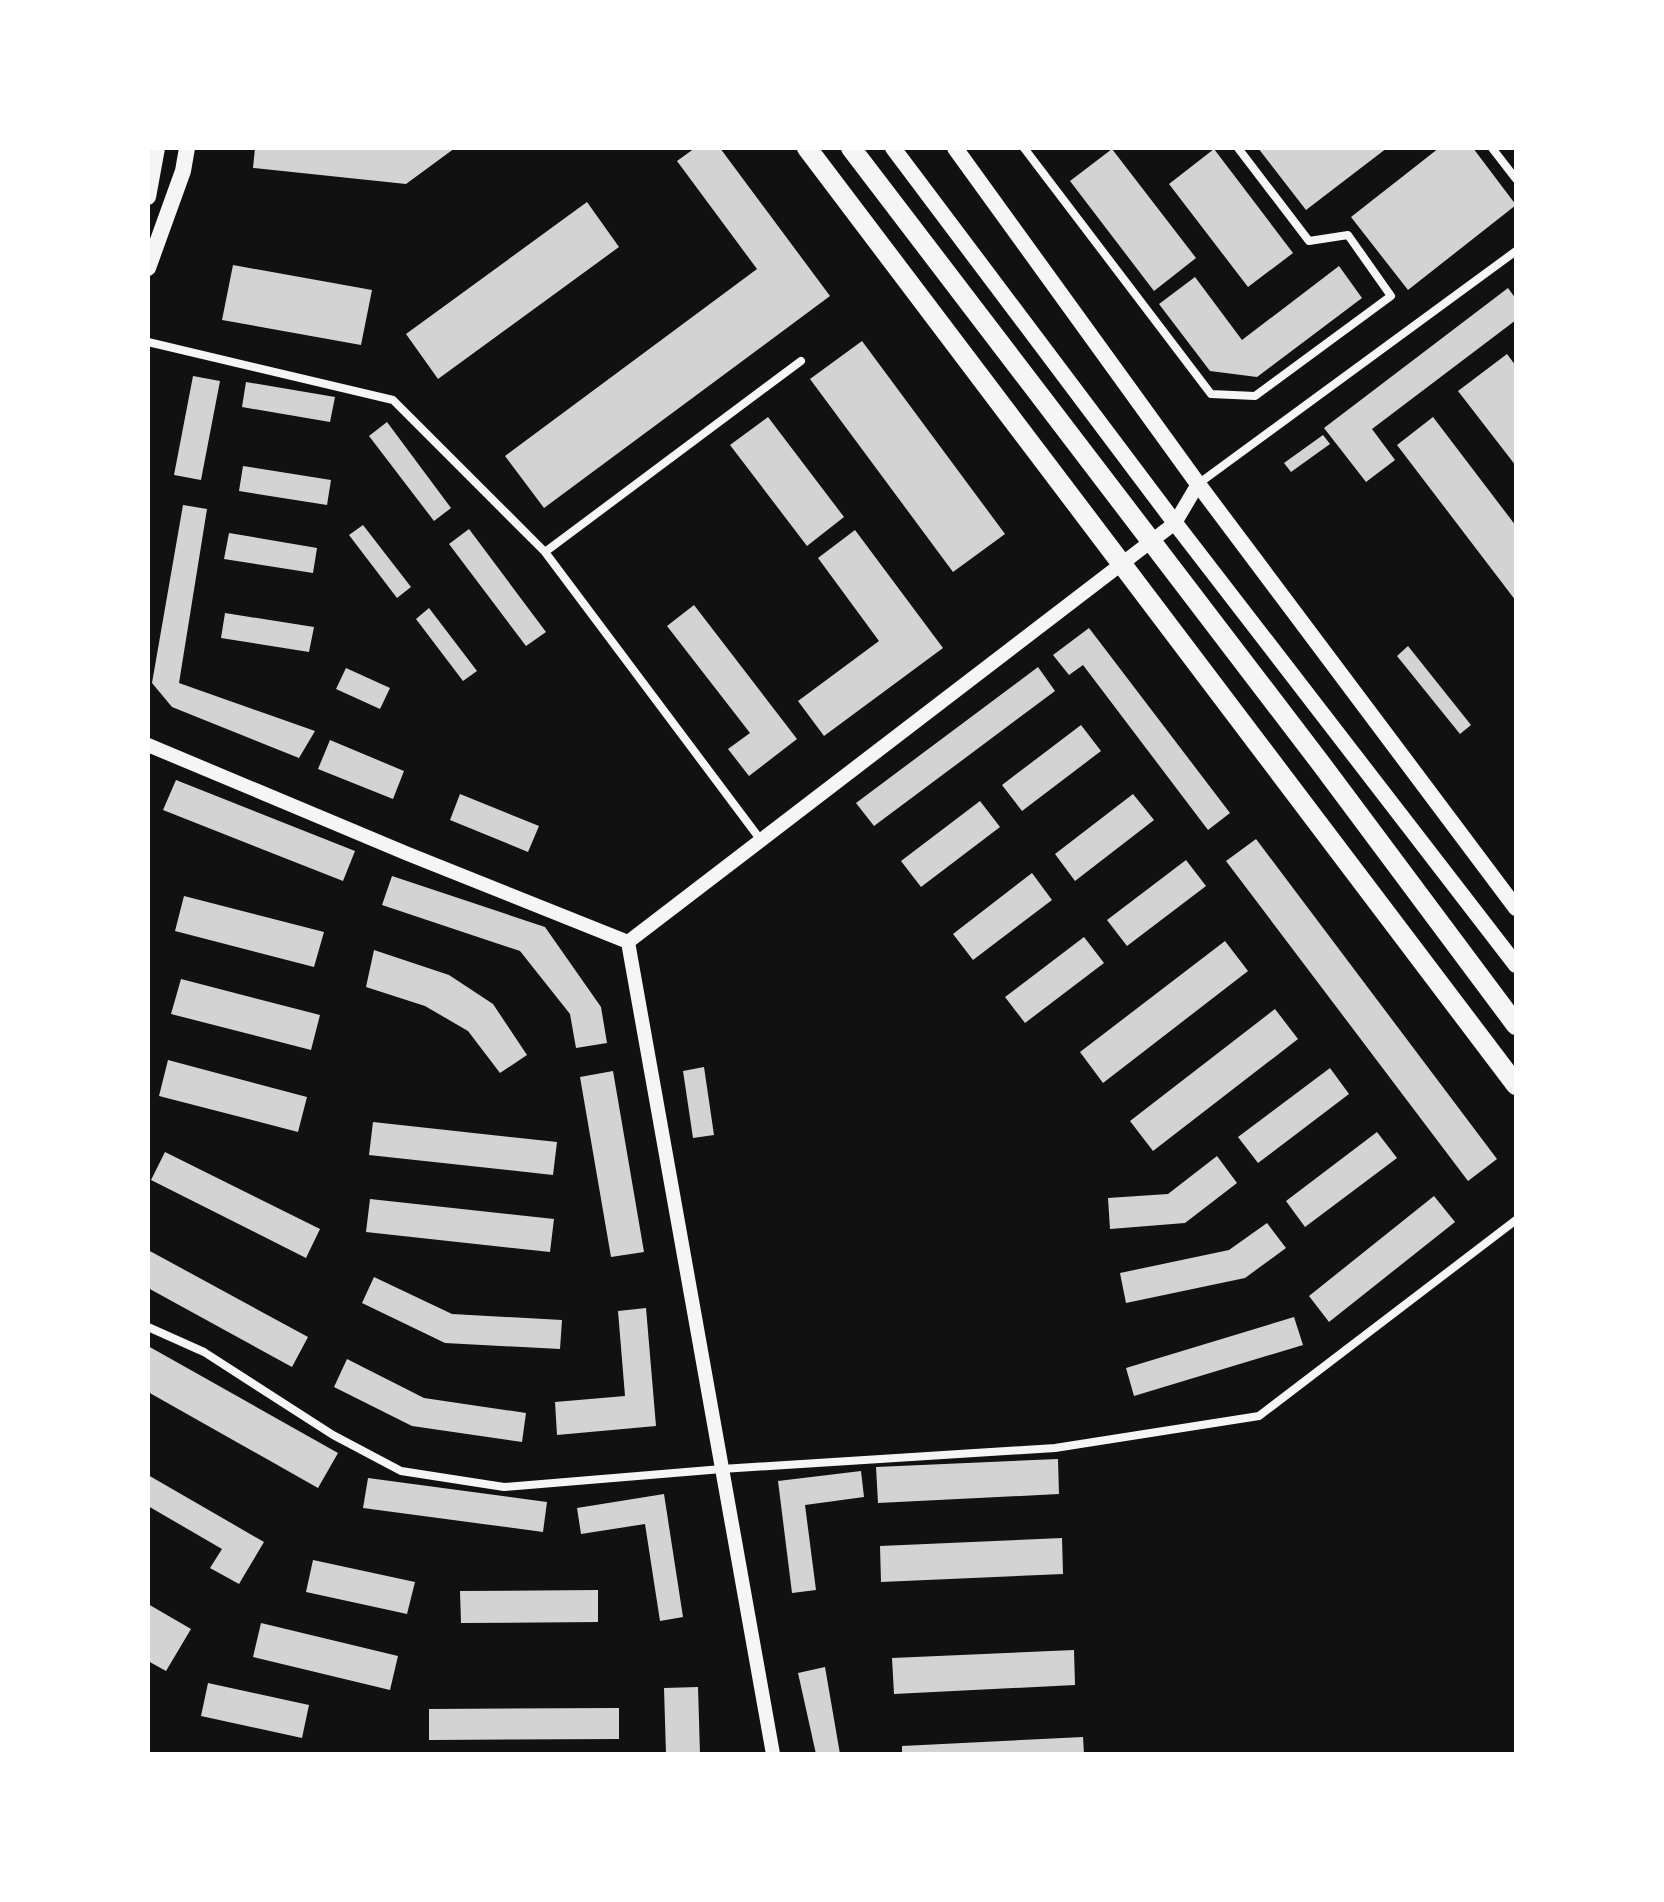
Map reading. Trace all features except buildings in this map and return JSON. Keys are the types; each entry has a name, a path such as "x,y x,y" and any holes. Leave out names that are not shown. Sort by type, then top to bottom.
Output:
{"highway":[{"path":"807,148 1516,1085"},
{"path":"851,148 1319,761 1516,1025"}],"main road":[{"path":"148,197 157,148"},
{"path":"148,268 183,171 187,148"},
{"path":"893,148 1175,523 1516,965"},
{"path":"955,148 1198,484 1516,908"}],"street":[{"path":"1024,148 1211,394 1255,396 1391,296 1348,235 1309,241 1238,148"},
{"path":"1492,148 1516,179"},
{"path":"628,942 1175,523 1198,484 1516,251"},
{"path":"148,342 393,400 545,552 760,839"},
{"path":"545,552 801,361"},
{"path":"148,745 628,942"},
{"path":"628,942 773,1754"},
{"path":"148,1327 204,1352 333,1435 401,1471 504,1487 722,1469 1055,1448 1259,1416 1516,1220"}]}
